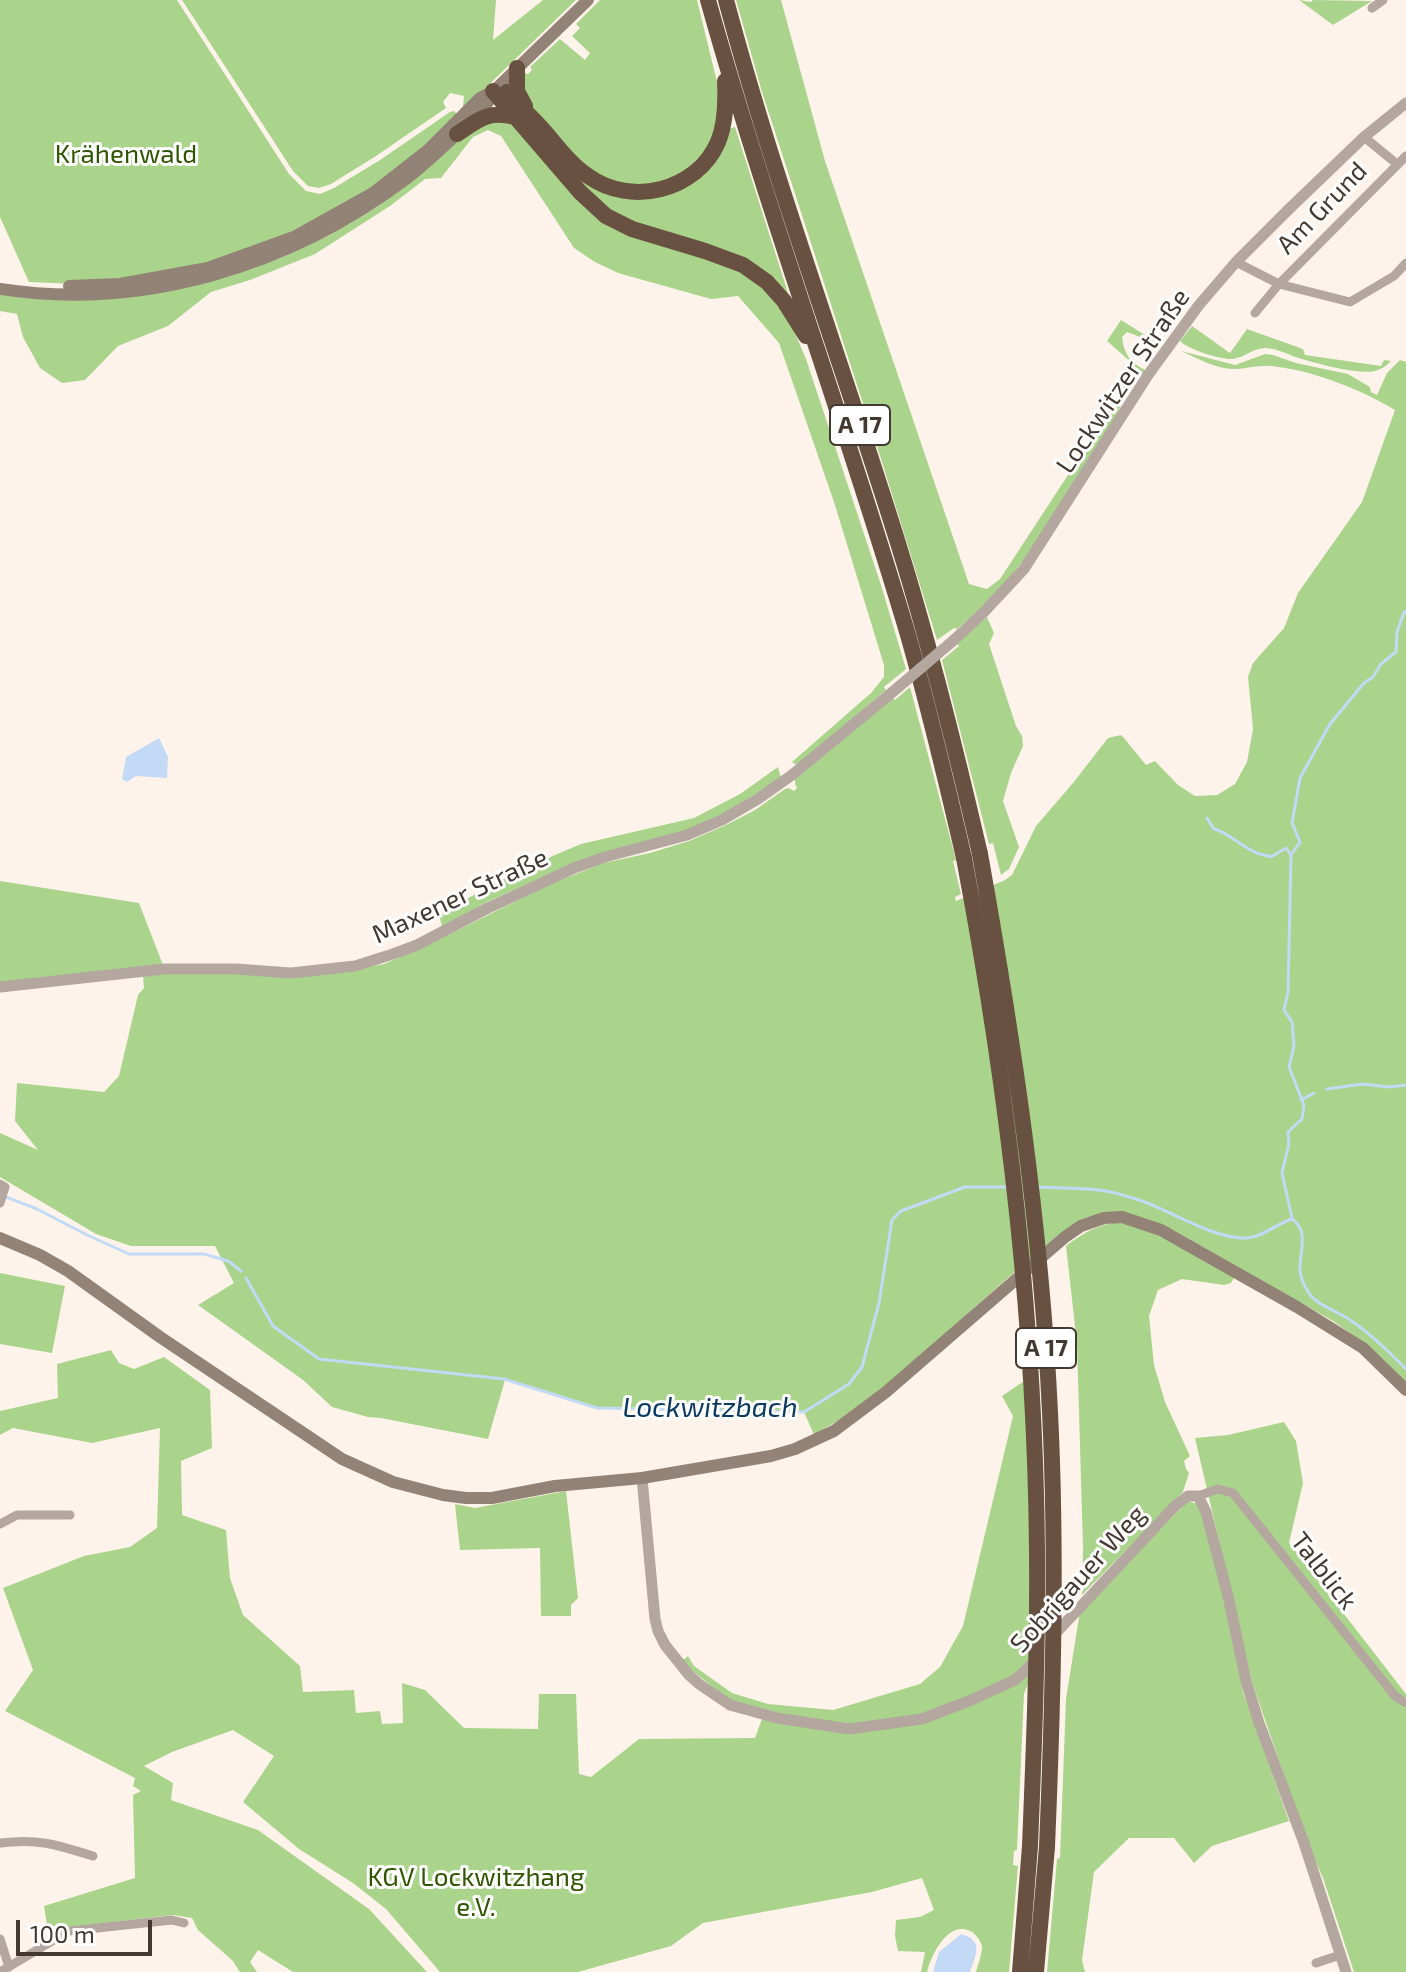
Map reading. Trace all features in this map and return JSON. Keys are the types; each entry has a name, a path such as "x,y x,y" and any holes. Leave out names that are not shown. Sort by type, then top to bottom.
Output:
{"highway":[{"name":"A 17","path":"708,0 786,257 908,635 972,856"},
{"name":"A 17","path":"726,0 758,111 899,546 956,747 1011,1161 1029,1352 1037,1547 1039,1846 1036,1972"},
{"path":"497,88 586,176 607,187 640,193 678,183 698,170 713,151 726,99 724,55"},
{"path":"517,68 517,91 524,117 580,192 606,216 632,229 743,265 767,282 784,301 820,359"},
{"path":"457,134 490,114 524,117"},
{"name":"A 17","path":"1020,1972 1039,1846"}],"main road":[{"path":"0,289 26,293 145,290 224,273 313,237 361,211 407,178 457,134 497,88 588,0"},
{"path":"0,282 58,286 120,284 208,268 294,237 373,193 428,150 480,98 497,88"},
{"path":"0,1238 68,1271 342,1459 393,1482 443,1495 492,1498 555,1486 642,1478 771,1456 795,1449 834,1431 886,1392 1065,1237 1081,1226 1104,1218 1122,1217 1161,1230 1241,1275 1363,1348 1406,1390"}],"street":[{"path":"1372,8 1383,0"},
{"name":"Lockwitzer Straße","path":"889,695 983,613 1024,569 1167,347 1236,262 1364,137 1406,103"},
{"name":"Am Grund","path":"1364,137 1397,164"},
{"name":"Am Grund","path":"1255,313 1279,284 1406,156"},
{"name":"Am Grund","path":"1236,262 1279,284 1350,302 1394,276 1406,263"},
{"name":"Maxener Straße","path":"0,987 164,969 291,973 355,966 393,954 574,868 687,835 722,820 792,775 889,695"},
{"path":"0,1203 3,1186"},
{"name":"Sobrigauer Weg","path":"642,1478 655,1619 662,1638 678,1663 699,1684 730,1705 777,1718 849,1729 922,1719 1015,1680 1175,1506 1188,1496 1198,1496"},
{"name":"Talblick","path":"1198,1496 1218,1489 1233,1493 1395,1696 1406,1703"},
{"path":"1198,1496 1206,1512 1228,1596 1246,1681 1346,1972"},
{"path":"0,1524 17,1515 70,1515"},
{"path":"0,1843 36,1841 93,1856"},
{"path":"0,1939 4,1969 69,1931 172,1920 184,1923"},
{"path":"1316,1963 1340,1955"}],"green space":[{"name":"Krähenwald","path":"0,0 177,0 289,174 306,191 320,194 334,188 450,112 457,114 398,172 308,227 191,270 76,284 29,282 0,217"},
{"path":"182,0 496,0 493,40 543,0 576,0 466,107 463,106 464,96 450,93 443,102 446,108 376,156 319,188 308,186 293,171"},
{"path":"600,0 697,0 719,90 713,139 695,165 658,186 623,186 588,171 536,115 522,93 525,73 528,74 532,70 530,67 560,39 585,60 590,53 572,36 580,28 576,24"},
{"path":"736,0 781,0 825,161 969,584 987,589 1000,579 1115,403 1133,364 1107,341 1121,320 1161,345 1127,332 1122,337 1129,357 1144,372 1129,388 1117,414 1029,553 987,603 957,629 937,640 762,92"},
{"path":"1299,0 1311,2 1372,1 1333,25"},
{"path":"479,122 512,122 593,210 752,276 788,317 806,359 906,669 884,687 886,690 799,764 792,762 871,693 884,677 884,665 834,502 779,343 738,296 711,299 618,273 574,248 501,136 488,130 473,137 441,178 425,179 390,206 315,254 211,292 168,326 118,346 85,380 62,383 40,368 23,337 17,314 0,311 0,295 101,299 150,294 246,271 292,253 381,204"},
{"path":"735,127 789,296 769,278 648,231 598,203 567,165 658,197 728,129"},
{"path":"1192,326 1230,353 1247,329 1303,349 1305,355 1381,366 1384,360 1391,361 1380,369 1368,372 1328,366 1267,348 1232,359 1220,358 1180,341"},
{"path":"1181,351 1235,365 1265,354 1273,355 1348,374 1377,395 1387,373 1400,360 1406,362 1406,1383 1366,1344 1333,1321 1173,1230 1105,1213 1018,1269 880,1391 814,1435 804,1412 597,1408 505,1380 488,1439 368,1417 332,1407 303,1380 198,1305 234,1283 215,1246 131,1246 96,1234 0,1177 0,1133 38,1150 15,1121 17,1083 104,1092 119,1076 138,995 144,988 143,976 356,969 384,964 550,884 604,863 689,841 755,810 785,789 794,791 797,788 795,779 892,698 895,700 910,687 956,860 953,861 961,894 955,897 956,901 1012,875 1036,826 1108,738 1121,735 1146,765 1155,761 1178,785 1195,796 1217,795 1235,784 1247,762 1253,729 1248,677 1253,663 1284,628 1298,593 1362,502 1395,410 1319,376 1271,366 1227,369"},
{"path":"987,617 994,633 989,644 1023,746 1003,801 1019,847 1009,869 1001,875 993,843 989,844 942,660"},
{"path":"778,767 781,778 722,815 690,829 576,862 487,902 442,927 439,914 522,869 581,844 694,818 740,794"},
{"path":"0,881 139,903 163,965 0,983"},
{"path":"1118,1222 1158,1233 1235,1276 1231,1283 1224,1285 1182,1279 1158,1290 1149,1316 1154,1365 1165,1402 1190,1456 1184,1461 1189,1473 1183,1492 1082,1595 1077,1344 1066,1246 1090,1230"},
{"path":"0,1273 65,1286 52,1353 0,1344"},
{"name":"KGV Lockwitzhang e.V.","path":"1029,1277 1036,1354 1040,1620 1037,1653 1015,1677 1016,1684 1035,1665 1024,1694 1017,1850 1014,1851 1013,1865 1018,1866 1009,1972 976,1972 981,1945 972,1932 964,1929 956,1930 942,1940 927,1972 921,1972 925,1952 898,1951 896,1920 920,1917 934,1910 922,1878 872,1892 703,1923 671,1946 578,1972 440,1972 386,1909 353,1883 299,1849 243,1802 274,1756 233,1730 172,1752 144,1766 173,1783 171,1800 258,1830 369,1909 427,1972 293,1972 258,1950 250,1962 257,1972 240,1972 233,1961 198,1930 192,1918 173,1915 69,1927 49,1937 44,1906 135,1878 133,1795 141,1791 133,1786 135,1778 5,1711 33,1670 3,1588 84,1556 130,1547 157,1528 160,1428 92,1443 13,1428 0,1435 0,1411 58,1398 57,1364 111,1350 119,1363 134,1369 164,1357 210,1390 212,1448 181,1461 182,1515 226,1530 230,1578 243,1615 300,1666 303,1692 354,1690 356,1713 380,1711 382,1724 403,1723 402,1683 425,1690 464,1728 538,1729 539,1694 576,1694 579,1774 591,1777 639,1739 755,1738 764,1713 733,1703 685,1665 682,1661 688,1656 694,1666 732,1693 768,1704 833,1710 920,1684 940,1667 963,1626 1013,1416 1002,1396 1033,1375 1018,1284"},
{"path":"1284,1422 1296,1441 1303,1483 1289,1543 1406,1694 1406,1972 1354,1972 1252,1682 1195,1438 1228,1435"},
{"path":"566,1491 578,1598 571,1605 571,1616 541,1616 540,1548 460,1550 455,1504 475,1508"},
{"path":"1188,1501 1197,1504 1203,1515 1218,1569 1243,1692 1289,1821 1212,1846 1194,1863 1174,1838 1129,1838 1094,1872 1082,1960 1085,1972 1047,1972 1057,1859 1060,1858 1066,1699 1080,1611"}],"water":[{"path":"159,738 168,757 167,778 136,776 127,782 122,779 126,757"},
{"path":"961,1934 976,1944 970,1972 933,1972 939,1952"}],"waterway":[{"path":"1292,1218 1282,1173 1289,1144 1288,1132 1302,1119 1304,1105 1289,1067 1294,1046 1292,1022 1284,1010 1288,992 1291,855 1300,842 1292,823 1300,778 1330,724 1381,664 1396,652 1397,632 1406,611"},
{"path":"1207,818 1214,829 1257,853 1271,857 1286,848 1291,855"},
{"path":"1327,1089 1362,1084 1406,1085"},
{"path":"1301,1100 1314,1093"},
{"name":"Lockwitzbach","path":"246,1278 273,1326 319,1359 504,1379 597,1408 804,1412 849,1384 862,1367 879,1303 892,1220 901,1211 965,1187 1010,1187"},
{"name":"Lockwitzbach","path":"1037,1187 1115,1193 1142,1201 1208,1230 1235,1237 1259,1235 1292,1219 1301,1230 1300,1271 1309,1293 1365,1331 1406,1369"},
{"name":"Lockwitzbach","path":"6,1197 129,1254 204,1254 228,1261 241,1271"}]}
